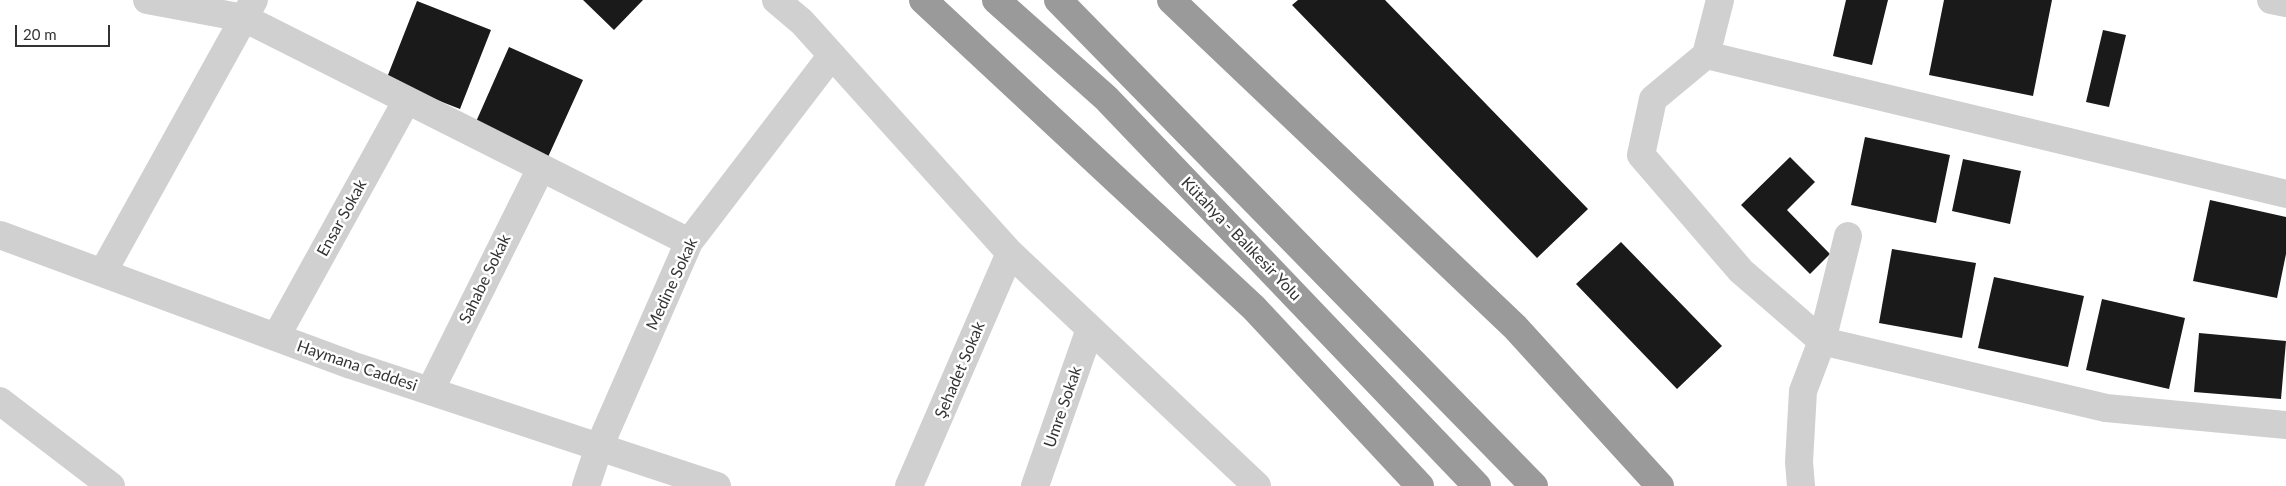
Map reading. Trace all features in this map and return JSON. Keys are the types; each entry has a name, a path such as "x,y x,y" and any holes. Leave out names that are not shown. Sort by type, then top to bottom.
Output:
{"highway":[{"path":"923,0 1254,308 1420,486"},
{"name":"Kütahya - Balıkesir Yolu","path":"996,0 1106,98 1477,486"},
{"path":"1058,0 1534,486"},
{"path":"1171,0 1516,328 1660,486"}],"street":[{"path":"147,0 249,9 407,100 688,242"},
{"path":"776,0 802,22 1010,253 1257,486"},
{"path":"1720,0 1706,55 1653,99 1641,155 1741,271 1822,341 2106,408 2286,425"},
{"path":"2270,0 2286,3"},
{"path":"103,272 249,9"},
{"name":"Medine Sokak","path":"586,486 599,447 688,242 832,55"},
{"path":"1706,55 2286,194"},
{"name":"Ensar Sokak","path":"276,337 407,100"},
{"name":"Sahabe Sokak","path":"430,391 541,168"},
{"name":"Haymana Caddesi","path":"0,235 351,365 717,486"},
{"path":"1801,486 1799,462 1803,391 1822,341 1848,236"},
{"name":"Şehadet Sokak","path":"909,486 1010,253"},
{"name":"Umre Sokak","path":"1035,486 1090,328"},
{"path":"0,401 96,481"}],"building":[{"path":"583,0 643,0 614,30"},
{"path":"1298,0 1385,0 1588,209 1537,258 1292,5"},
{"path":"1846,0 1888,0 1872,65 1833,56"},
{"path":"1944,0 2052,0 2033,96 1929,75"},
{"path":"417,1 491,30 460,109 386,80"},
{"path":"2103,30 2126,35 2109,107 2086,102"},
{"path":"509,47 583,80 548,157 475,124"},
{"path":"1865,137 1950,155 1936,223 1851,205"},
{"path":"1790,157 1815,182 1787,210 1830,254 1810,274 1741,205"},
{"path":"1963,159 2021,171 2010,224 1952,211"},
{"path":"2210,200 2286,217 2286,254 2277,298 2193,281"},
{"path":"1621,242 1722,346 1677,389 1576,284"},
{"path":"1892,249 1976,263 1962,338 1879,323"},
{"path":"1994,277 2084,296 2068,367 1978,348"},
{"path":"2102,299 2185,318 2169,389 2086,370"},
{"path":"2199,333 2286,341 2281,399 2194,392"}]}
